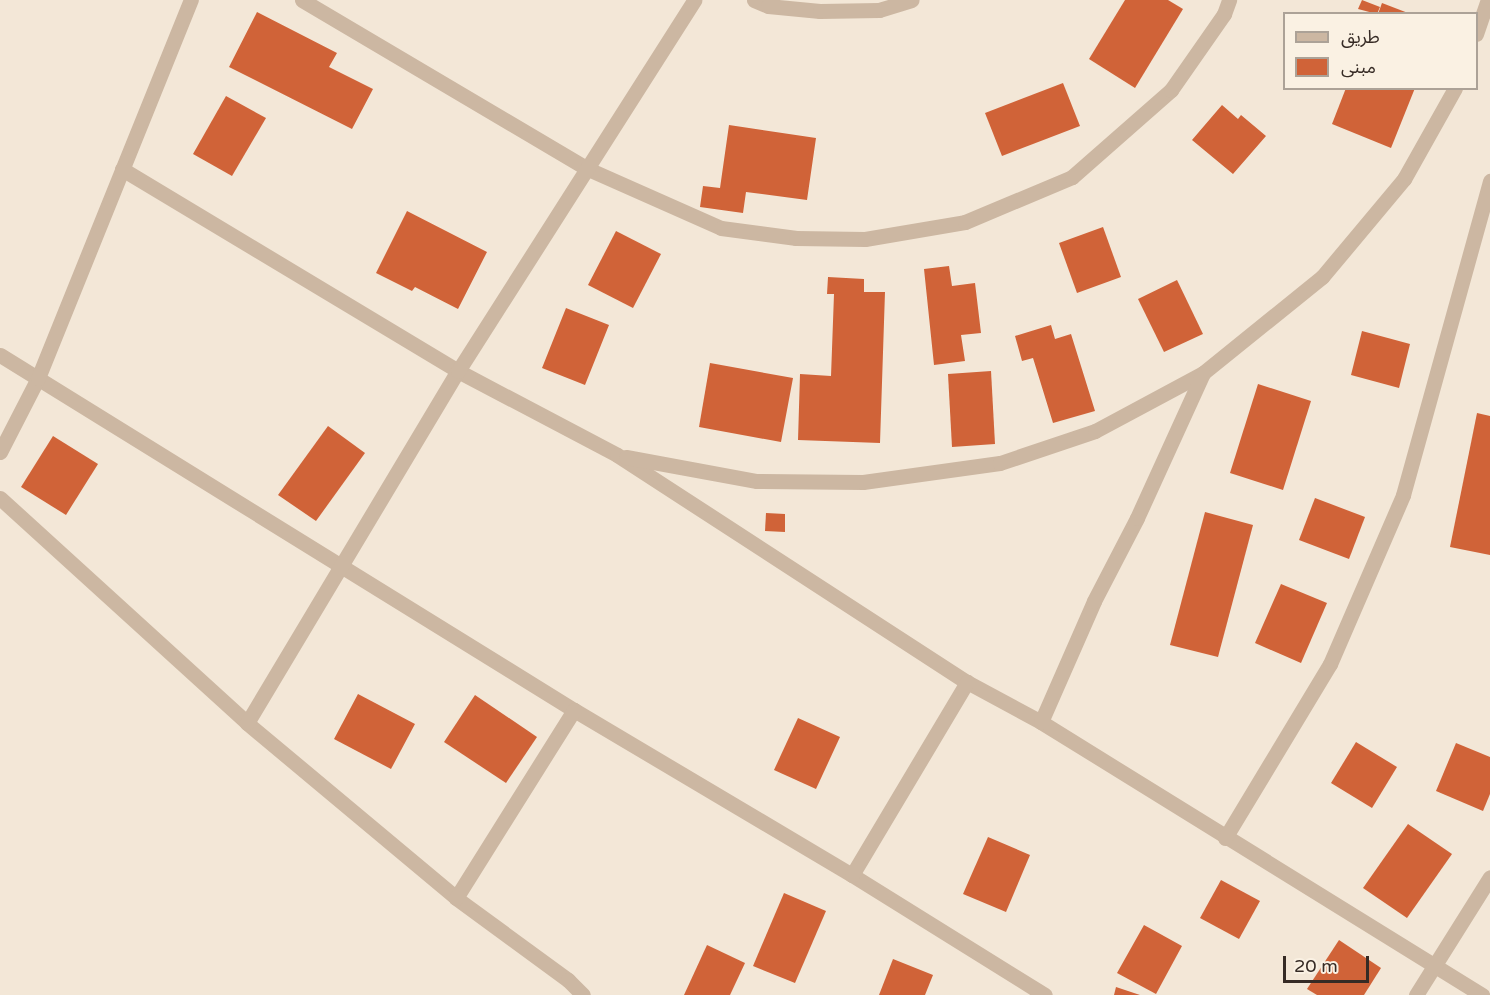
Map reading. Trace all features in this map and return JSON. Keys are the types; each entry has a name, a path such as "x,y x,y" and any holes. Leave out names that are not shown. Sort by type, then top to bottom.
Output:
{"street":[{"path":"0,452 38,378 191,0"},
{"path":"302,0 588,169 721,228 796,238 865,239 964,222 1072,177 1171,90 1224,14 1229,0"},
{"path":"247,723 458,371 694,0"},
{"path":"754,0 768,6 820,11 879,10 912,0"},
{"path":"1478,28 1488,0"},
{"path":"617,455 757,481 863,482 988,465 1095,431 1203,373 1322,277 1404,179 1454,90"},
{"path":"122,169 458,371 617,455 967,682 1041,722 1482,995"},
{"path":"1225,837 1330,664 1403,495 1490,181"},
{"path":"0,355 574,710 852,875 1045,995"},
{"path":"1041,722 1094,601 1137,518 1203,373"},
{"path":"0,498 247,723 456,898 568,980 594,995"},
{"path":"852,875 967,682"},
{"path":"456,898 574,710"},
{"path":"1416,995 1490,877"},
{"path":"568,980 583,995"}],"building":[{"path":"1125,0 1168,0 1183,9 1135,88 1089,59"},
{"path":"1362,0 1380,7 1378,12 1358,9"},
{"path":"1382,3 1405,12 1379,12"},
{"path":"257,12 337,53 329,67 373,89 352,129 229,67"},
{"path":"1063,83 1080,126 1002,156 985,113"},
{"path":"1345,90 1414,90 1391,148 1332,124"},
{"path":"226,96 266,118 232,176 193,154"},
{"path":"1222,105 1238,119 1241,115 1266,136 1233,174 1192,140"},
{"path":"729,125 816,138 807,200 746,192 743,213 700,207 703,186 720,188"},
{"path":"407,211 487,252 458,309 415,287 412,291 376,273"},
{"path":"1103,227 1121,277 1077,293 1059,243"},
{"path":"616,231 661,254 633,308 588,285"},
{"path":"949,266 952,286 975,283 981,333 961,335 965,361 934,365 924,269"},
{"path":"828,277 864,279 864,292 885,292 880,443 798,440 800,374 831,376 834,294 827,294"},
{"path":"1177,280 1203,334 1164,352 1138,299"},
{"path":"566,308 609,325 585,385 542,368"},
{"path":"1051,325 1055,339 1071,334 1095,411 1053,423 1033,358 1022,361 1015,336"},
{"path":"1362,331 1410,344 1399,388 1351,375"},
{"path":"710,363 793,378 781,442 699,427"},
{"path":"991,371 995,444 952,447 948,374"},
{"path":"1258,384 1311,401 1283,490 1230,473"},
{"path":"1477,413 1490,416 1490,555 1450,547"},
{"path":"328,426 365,453 316,521 278,495"},
{"path":"53,436 98,464 66,515 21,487"},
{"path":"1315,498 1365,517 1349,559 1299,540"},
{"path":"1205,512 1253,525 1218,657 1170,645"},
{"path":"766,513 785,514 785,532 765,531"},
{"path":"1281,584 1327,603 1301,663 1255,643"},
{"path":"358,694 415,724 391,769 334,739"},
{"path":"475,695 537,737 506,783 444,742"},
{"path":"798,718 840,737 816,789 774,770"},
{"path":"1356,742 1397,767 1372,808 1331,783"},
{"path":"1456,743 1490,757 1490,794 1483,811 1436,791"},
{"path":"1408,824 1452,854 1407,918 1363,888"},
{"path":"988,837 1030,855 1006,912 963,894"},
{"path":"1221,880 1260,901 1239,939 1200,918"},
{"path":"784,893 826,911 795,983 753,966"},
{"path":"1144,925 1182,946 1156,994 1117,973"},
{"path":"1339,940 1381,968 1364,995 1317,995 1307,989"},
{"path":"707,945 745,963 730,995 684,995"},
{"path":"893,959 933,975 925,995 879,995"},
{"path":"1116,987 1140,995 1114,995"}]}
